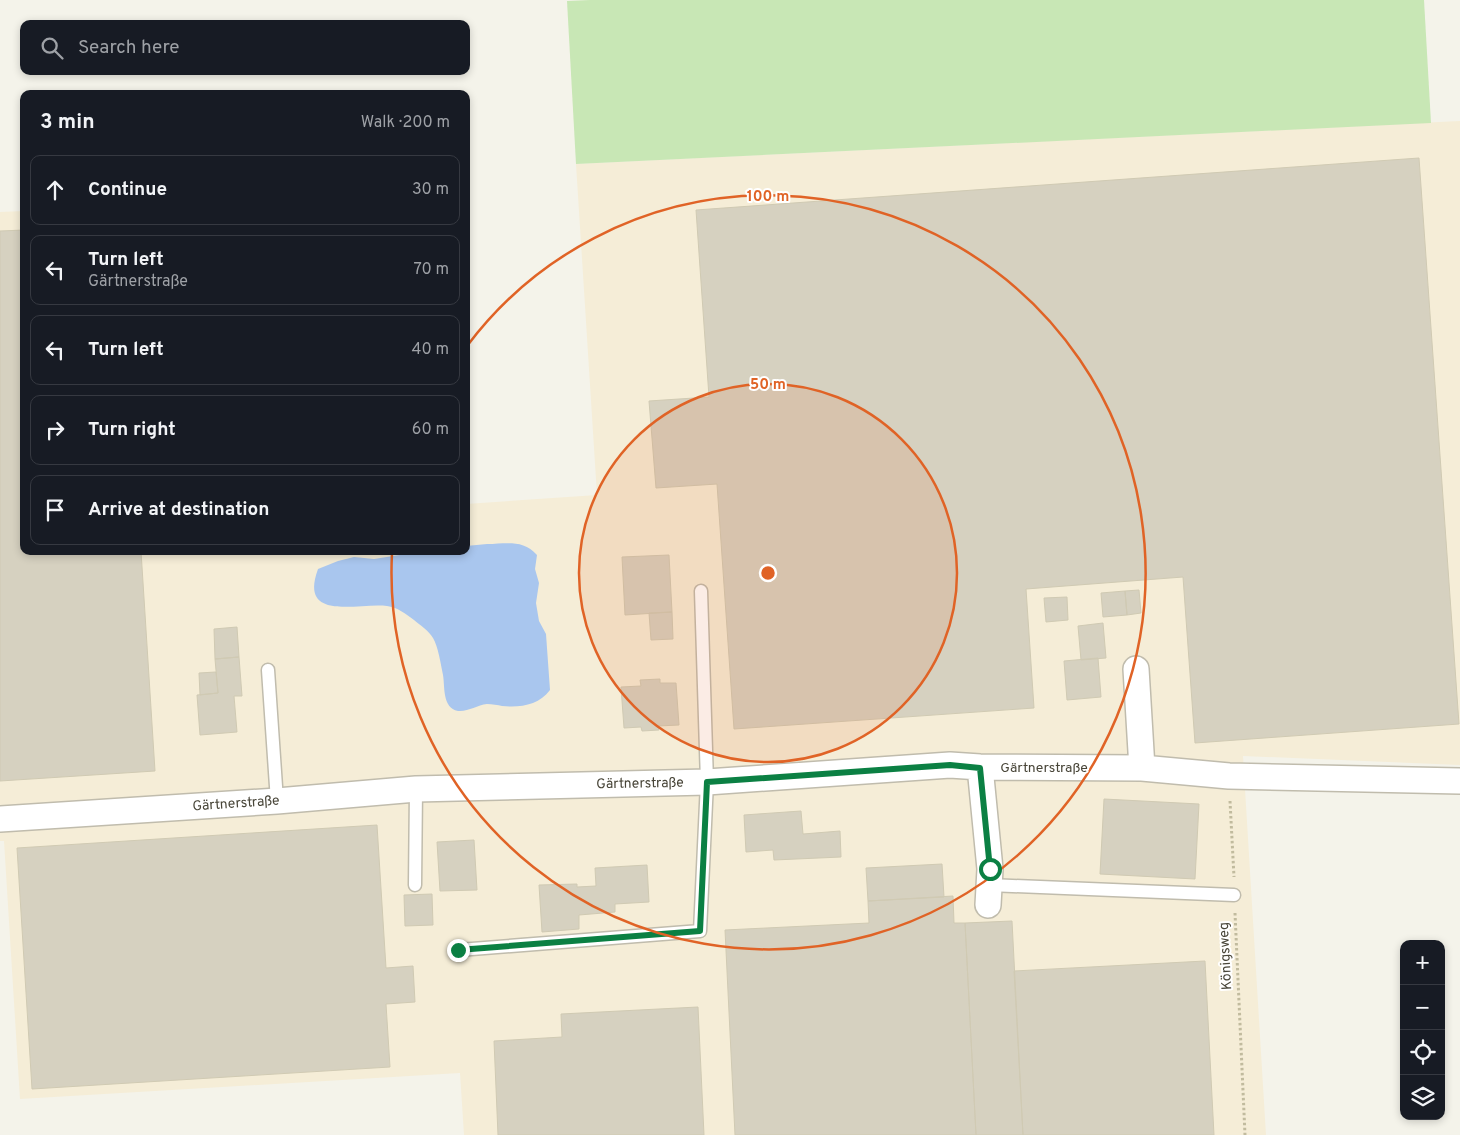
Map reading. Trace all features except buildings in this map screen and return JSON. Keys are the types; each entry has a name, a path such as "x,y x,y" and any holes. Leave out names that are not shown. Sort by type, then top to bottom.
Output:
{"street":[{"path":"1136,669 1142,768"},
{"name":"Gärtnerstraße","path":"0,819 277,801 416,789 707,782 950,765 980,768 1142,768 1229,776 1460,781"},
{"path":"980,768 990,869 988,895"}],"lane":[{"path":"458,950 700,931 707,782 702,591"},
{"path":"268,670 277,801"},
{"path":"415,885 416,789"},
{"path":"988,895 1234,895"}],"path":[{"name":"Königsweg","path":"1229,776 1245,1135"}],"shaded area":[{"path":"1460,121 1460,765 1243,756 1266,1135 464,1135 460,1073 20,1099 4,841 0,841 0,212 20,211 20,555 470,555 470,504 597,495 576,164"}],"green space":[{"path":"1424,0 1431,123 576,164 567,1"}],"water":[{"path":"520,544 537,555 535,569 539,583 536,603 539,621 546,634 550,690 535,702 522,706 509,707 487,704 462,711 453,709 449,706 445,696 443,675 435,641 422,626 405,613 391,607 375,605 335,606 324,603 317,597 314,586 318,569 338,561 354,557 374,559 400,555 470,555 470,546"}],"route":[{"path":"458,950 700,931 707,782 950,765 980,768 990,869"}]}
